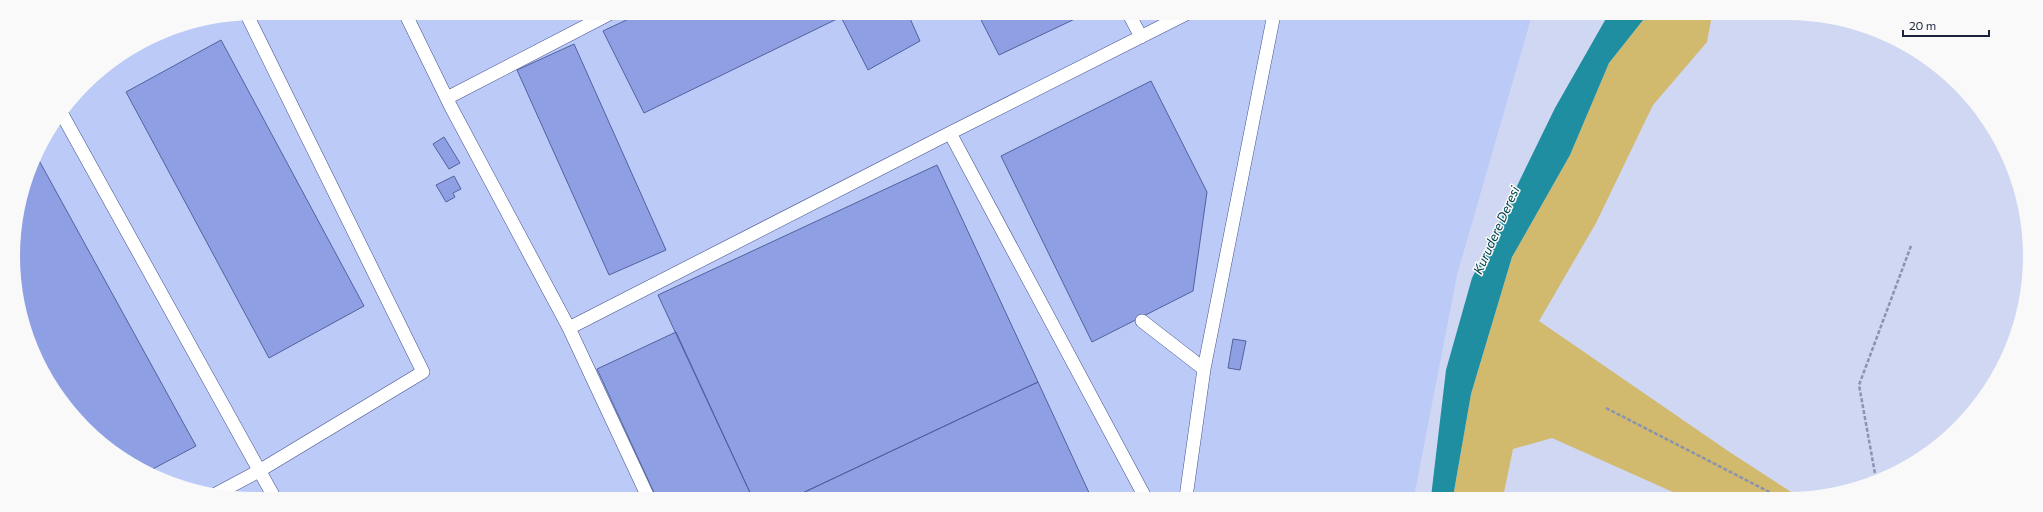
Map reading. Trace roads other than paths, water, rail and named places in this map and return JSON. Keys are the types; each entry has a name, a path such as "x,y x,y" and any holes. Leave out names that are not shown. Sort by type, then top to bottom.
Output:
{"lane":[{"path":"224,490 259,471 423,372 250,20"},
{"path":"408,20 447,98 569,328 646,492"},
{"path":"447,98 599,20"},
{"path":"1132,20 1141,37"},
{"path":"569,328 1174,20"},
{"path":"1187,492 1204,369 1273,20"},
{"path":"64,119 271,492"},
{"path":"950,133 1142,492"},
{"path":"1142,321 1204,369"}],"water":[{"name":"Kurudere Deresi","path":"1605,20 1643,20 1609,63 1570,155 1512,257 1471,394 1454,492 1432,492 1446,370 1472,278 1555,108"}]}
